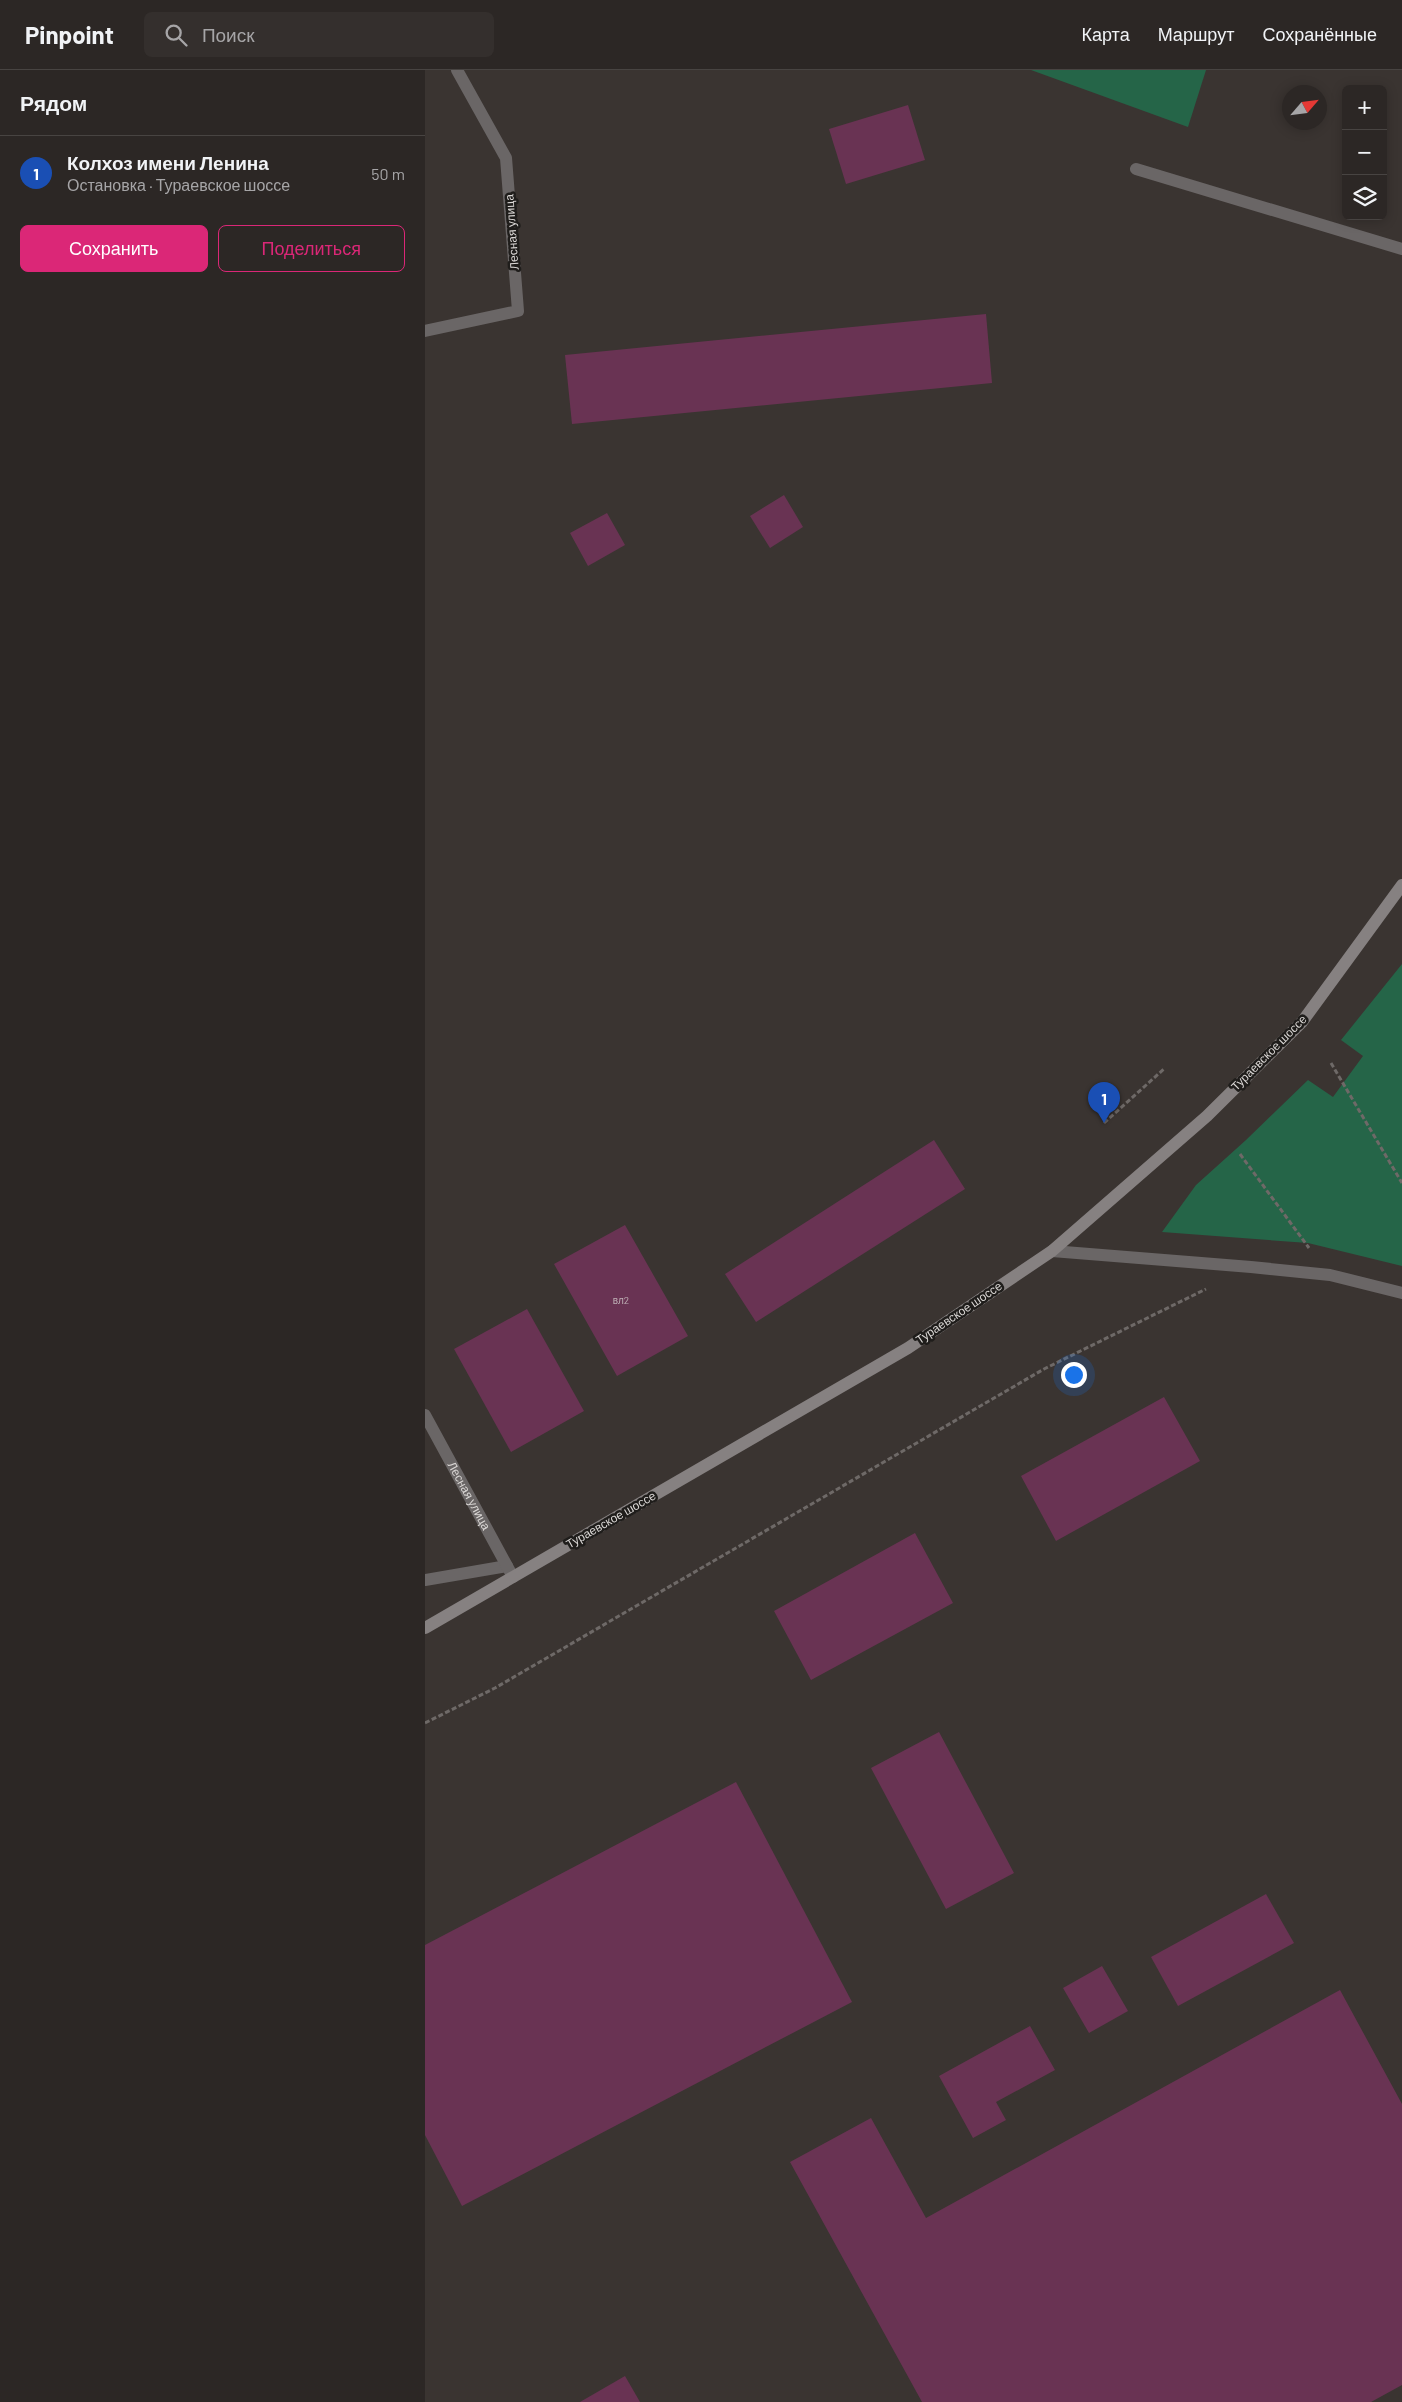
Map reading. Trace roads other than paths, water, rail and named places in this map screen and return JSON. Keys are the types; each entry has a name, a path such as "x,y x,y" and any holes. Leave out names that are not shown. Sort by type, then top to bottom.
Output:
{"main road":[{"name":"Тураевское шоссе","path":"425,1628 510,1571 908,1348 1051,1252 1207,1116 1302,1022 1402,885"}],"street":[{"name":"Лесная улица","path":"425,331 518,311 506,158 457,70"},
{"path":"1136,169 1402,249"},
{"path":"1051,1252 1330,1275 1402,1293"},
{"name":"Лесная улица","path":"425,1414 510,1571"},
{"path":"425,1580 510,1571"}],"place":[{"name":"Колхоз имени Ленина","path":"1104,1123"}]}
